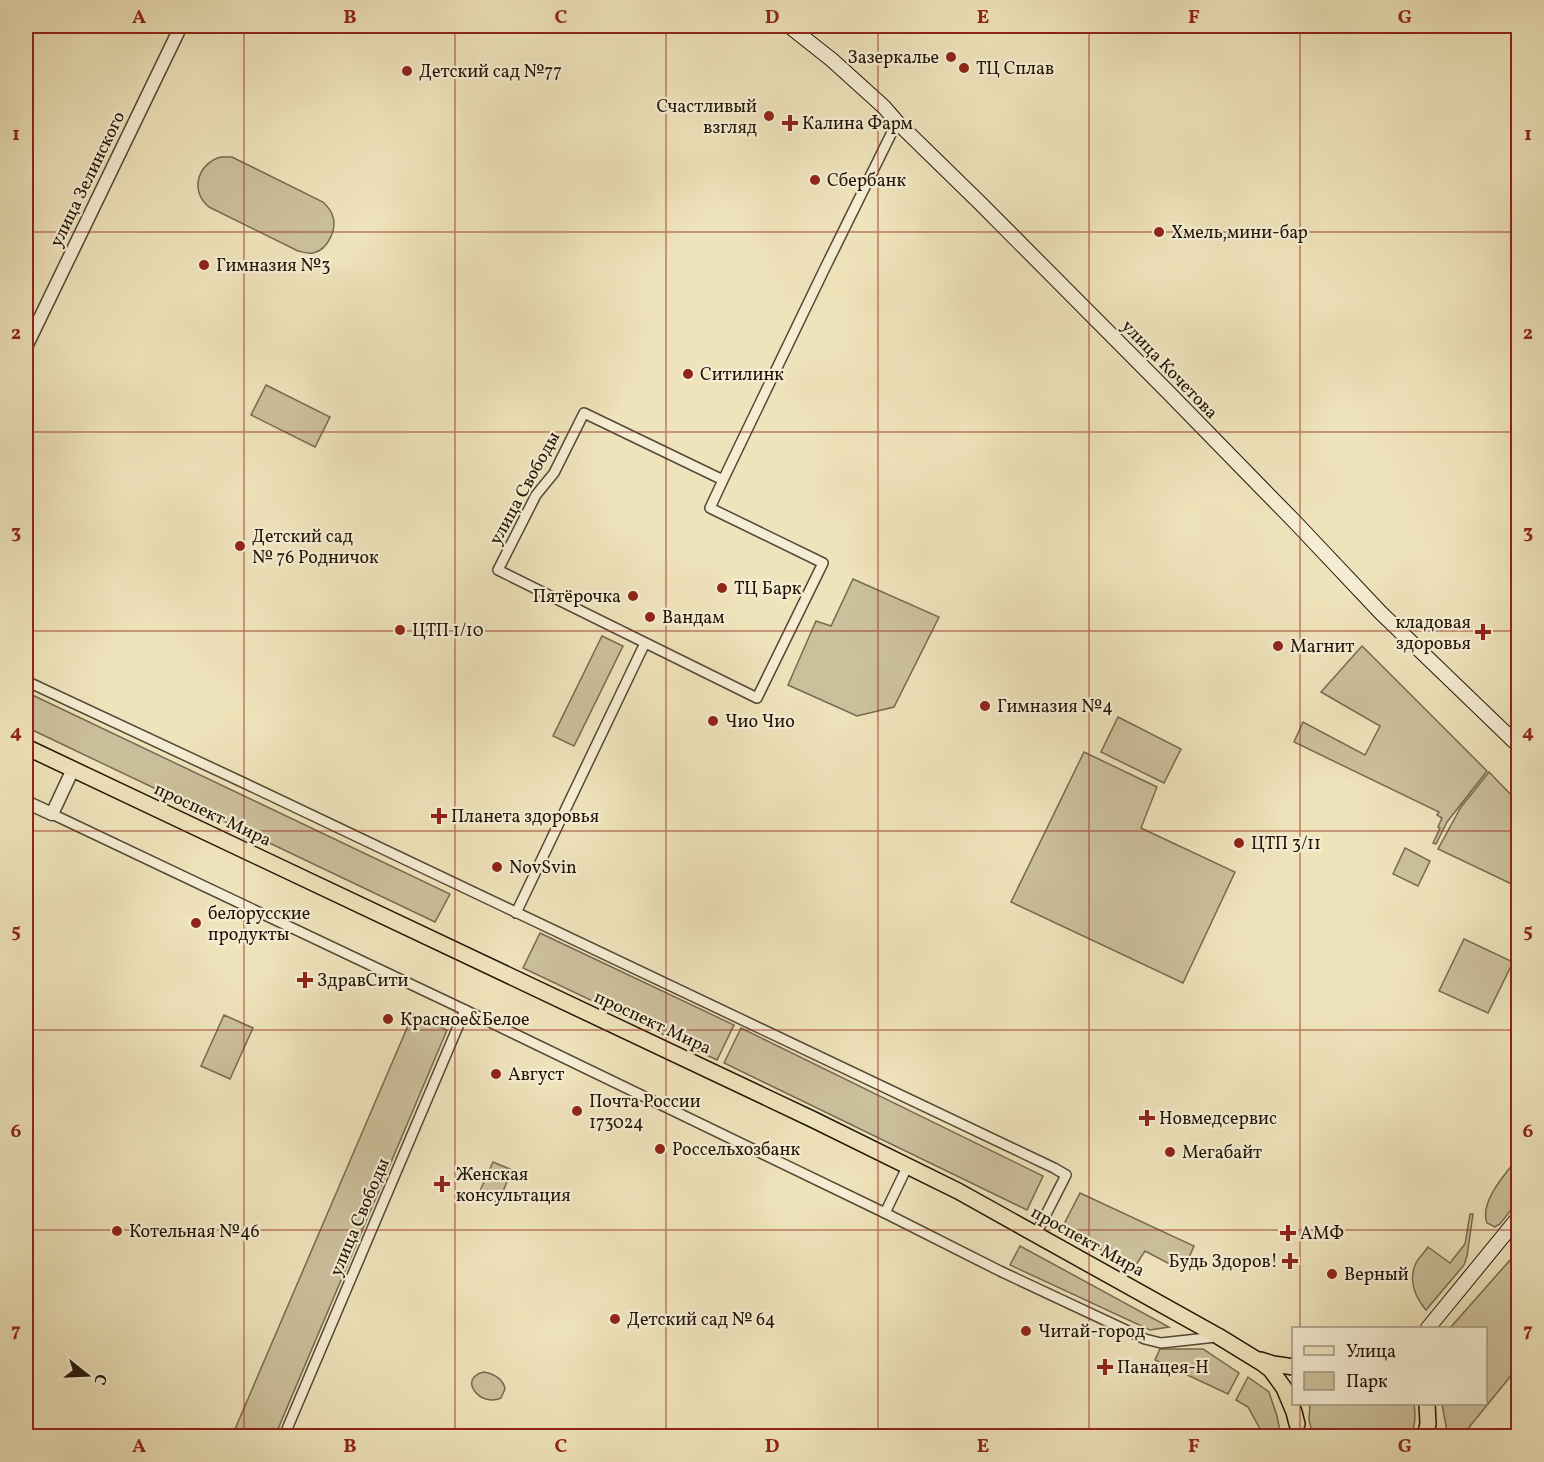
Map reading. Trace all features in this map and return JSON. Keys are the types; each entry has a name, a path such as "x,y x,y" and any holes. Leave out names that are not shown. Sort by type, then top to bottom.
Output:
{"main road":[{"name":"улица Кочетова","path":"789,26 884,107 897,123 1108,331 1381,613 1518,745"},
{"name":"проспект Мира","path":"26,747 908,1165 1251,1355 1271,1370 1284,1388 1299,1432"},
{"path":"1430,1327 1518,1218"},
{"name":"проспект Мира","path":"1251,1355 1273,1364 1292,1367"},
{"path":"1298,1405 1299,1432"},
{"path":"1426,1432 1427,1405"}],"street":[{"name":"улица Зелинского","path":"26,347 181,26"},
{"name":"улица Свободы","path":"723,480 584,413 554,473 536,495 498,570 757,698 823,563 710,508 897,123"},
{"path":"516,913 645,644"},
{"path":"26,681 1066,1175 1036,1234"},
{"path":"52,814 73,769"},
{"path":"26,802 465,1010 1000,1271 1145,1339 1161,1343 1218,1336"},
{"name":"улица Свободы","path":"285,1437 465,1010"},
{"path":"885,1213 908,1165"}],"green space":[{"path":"221,157 232,157 323,202 330,211 334,226 323,248 313,253 298,251 209,207 199,193 199,178 207,165"},
{"path":"266,385 330,417 315,447 251,415"},
{"path":"853,579 939,617 894,707 857,716 788,685 816,621 831,626"},
{"path":"602,636 623,646 574,746 553,736"},
{"path":"1362,646 1487,771 1447,822 1436,844 1433,843 1442,818 1437,815 1439,812 1294,742 1303,722 1365,755 1380,726 1321,692"},
{"path":"26,692 450,894 435,922 26,727"},
{"path":"1118,717 1181,749 1164,783 1101,752"},
{"path":"1084,752 1157,787 1141,828 1235,872 1183,983 1011,902"},
{"path":"1489,772 1518,802 1518,887 1438,849 1461,807"},
{"path":"1405,848 1430,861 1418,886 1393,874"},
{"path":"540,933 734,1025 717,1060 523,968"},
{"path":"1464,939 1513,962 1488,1013 1439,991"},
{"path":"413,1014 447,1030 275,1436 232,1436"},
{"path":"224,1015 253,1028 230,1079 201,1066"},
{"path":"741,1028 1043,1176 1027,1210 724,1063"},
{"path":"1518,1158 1518,1201 1495,1227 1487,1223 1487,1206 1490,1197"},
{"path":"493,1162 512,1170 498,1203 478,1195"},
{"path":"1080,1193 1194,1246 1183,1271 1145,1251 1134,1268 1062,1228"},
{"path":"1470,1214 1473,1214 1464,1265 1426,1310 1414,1288 1413,1276 1416,1263 1428,1247 1450,1263 1465,1244"},
{"path":"1020,1246 1169,1327 1150,1330 1010,1265"},
{"path":"1518,1251 1518,1367 1462,1436 1453,1436 1447,1431 1442,1405 1487,1405 1487,1327 1451,1327"},
{"path":"1160,1349 1203,1349 1239,1373 1228,1394 1155,1360"},
{"path":"484,1372 495,1375 502,1382 505,1389 501,1398 486,1399 474,1391 472,1380 476,1375"},
{"path":"1248,1377 1269,1392 1281,1436 1264,1436 1248,1407 1236,1400"},
{"path":"1310,1405 1414,1405 1415,1416 1411,1436 1313,1436 1309,1420"}],"place":[{"name":"Зазеркалье","path":"951,57"},
{"name":"ТЦ Сплав","path":"964,68"},
{"name":"Детский сад №77","path":"407,71"},
{"name":"Счастливый взгляд","path":"769,116"},
{"name":"Калина Фарм","path":"790,123"},
{"name":"Сбербанк","path":"815,180"},
{"name":"Хмель,мини-бар","path":"1159,232"},
{"name":"Гимназия №3","path":"204,265"},
{"name":"Ситилинк","path":"688,374"},
{"name":"Детский сад № 76 Родничок","path":"240,546"},
{"name":"ТЦ Барк","path":"722,588"},
{"name":"Пятёрочка","path":"633,596"},
{"name":"Вандам","path":"650,617"},
{"name":"ЦТП 1/10","path":"400,630"},
{"name":"кладовая здоровья","path":"1483,632"},
{"name":"Магнит","path":"1278,646"},
{"name":"Гимназия №4","path":"985,706"},
{"name":"Чио Чио","path":"713,721"},
{"name":"Планета здоровья","path":"439,816"},
{"name":"ЦТП 3/11","path":"1239,843"},
{"name":"NovSvin","path":"497,867"},
{"name":"белорусские продукты","path":"196,923"},
{"name":"ЗдравСити","path":"305,980"},
{"name":"Красное&Белое","path":"388,1019"},
{"name":"Август","path":"496,1074"},
{"name":"Почта России 173024","path":"577,1111"},
{"name":"Новмедсервис","path":"1147,1118"},
{"name":"Россельхозбанк","path":"660,1149"},
{"name":"Мегабайт","path":"1170,1152"},
{"name":"Женская консультация","path":"442,1184"},
{"name":"Котельная №46","path":"117,1231"},
{"name":"АМФ","path":"1288,1233"},
{"name":"Будь Здоров!","path":"1290,1261"},
{"name":"Верный","path":"1332,1274"},
{"name":"Детский сад № 64","path":"615,1319"},
{"name":"Читай-город","path":"1026,1331"},
{"name":"Панацея-Н","path":"1105,1367"}]}
